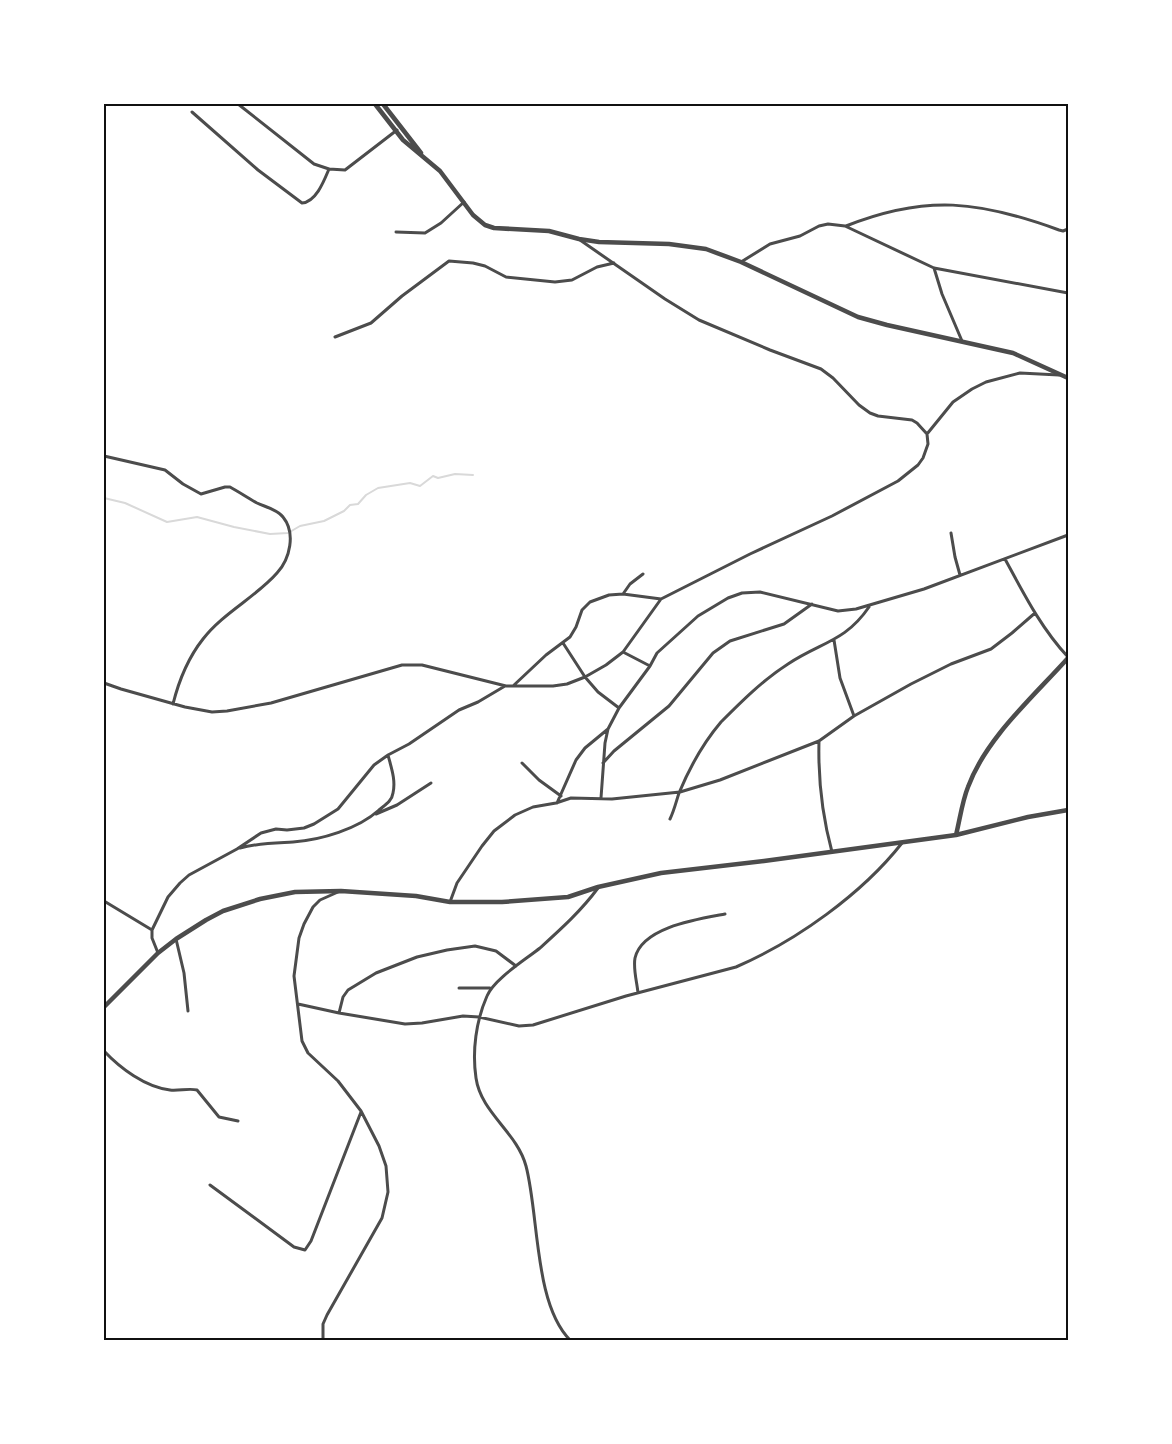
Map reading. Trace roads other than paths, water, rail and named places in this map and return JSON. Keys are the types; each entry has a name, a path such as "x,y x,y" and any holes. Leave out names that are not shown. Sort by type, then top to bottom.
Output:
{"street":[{"path":"238,104 314,164 329,170 345,170 401,127"},
{"path":"375,104 403,140 440,172 473,215 485,225 494,228 549,231 598,242 690,246 706,249 741,262 858,317 1013,353 1068,378"},
{"path":"383,104 423,157"},
{"path":"192,112 258,170 302,203 311,201 324,182 329,170"},
{"path":"396,232 425,233 440,223 464,202"},
{"path":"845,226 908,207 963,205 987,208 1014,215 1063,231 1068,229"},
{"path":"741,262 764,247 777,241 800,236 823,224 845,226 934,268 1068,293"},
{"path":"104,683 173,704 212,712 279,702 402,665 422,665 506,686 553,686 568,684 606,665 623,652 660,599 832,516 898,481 914,469 924,458 928,444 927,434 922,427 912,420 878,416 870,413 821,369 699,320 665,299 579,239"},
{"path":"335,337 371,323 402,296 449,261 462,261 485,266 506,277 554,282 572,280 597,267 614,263"},
{"path":"934,268 942,294 963,342"},
{"path":"927,434 953,402 986,382 1020,373 1062,375"},
{"path":"104,456 165,470 183,484 201,494 230,487 280,513 290,530 290,544 279,571 203,639 179,680 173,704"},
{"path":"951,532 954,557 960,575"},
{"path":"556,804 576,760 585,748 608,729 657,653 704,612 728,598 742,593 760,592 848,611 869,607 1068,535"},
{"path":"956,835 968,785 987,752 1017,712 1068,658 1034,613 1005,558"},
{"path":"623,594 630,584 643,574"},
{"path":"513,686 546,655 563,643 574,631 584,607 600,597 623,594 660,599"},
{"path":"603,763 614,751 669,706 713,653 730,641 784,624 812,604"},
{"path":"670,819 680,792 714,730 777,671 852,628 869,607"},
{"path":"450,902 457,883 494,831 515,815 533,807 556,804 571,798 612,798 680,792 720,780 818,740 854,716 931,673 991,649 1034,613"},
{"path":"834,640 841,684 854,716"},
{"path":"563,643 585,677 598,692 620,708"},
{"path":"623,652 650,666"},
{"path":"158,953 152,938 152,930 168,897 189,875 237,849 261,832 276,829 304,828 314,824 338,809 374,765 416,740 458,710 478,702 506,686"},
{"path":"601,798 603,763 608,729"},
{"path":"818,740 820,795 832,852"},
{"path":"373,815 389,802 394,791 388,755"},
{"path":"522,763 539,780 561,796"},
{"path":"237,849 256,843 294,842 316,838 352,826 397,805 431,783"},
{"path":"104,1006 158,953 206,920 223,911 251,901 295,892 341,891 416,896 450,902 502,902 568,897 598,887 661,873 956,835 1068,810"},
{"path":"298,1004 405,1024 456,1017 480,1017 519,1026 533,1025 638,993 736,967 775,948 820,918 870,878 902,843"},
{"path":"570,1340 562,1331 552,1311 546,1289 540,1264 536,1222 526,1164 516,1143 486,1105 477,1086 474,1046 480,1017 491,988 572,920 598,887"},
{"path":"323,1340 323,1324 382,1218 388,1192 386,1166 379,1146 361,1112 338,1081 314,1060 304,1048 302,1041 294,983 299,938 309,914 320,900 341,891"},
{"path":"104,901 152,930"},
{"path":"638,993 635,959 642,943 648,937 679,925 725,914"},
{"path":"176,939 184,973 188,1011"},
{"path":"339,1013 343,997 348,990 376,973 417,957 475,946 496,951 516,966"},
{"path":"459,988 491,988"},
{"path":"104,1051 125,1070 148,1083 170,1090 197,1090 219,1117 238,1121"},
{"path":"210,1185 294,1247 304,1250 311,1241 361,1112"}],"waterway":[{"path":"104,498 125,503 167,522 197,517 270,534 288,533 300,526 324,521 344,511 350,505 358,504 366,495 378,488 410,483 420,486 433,476 438,478 455,474 473,475"}]}
